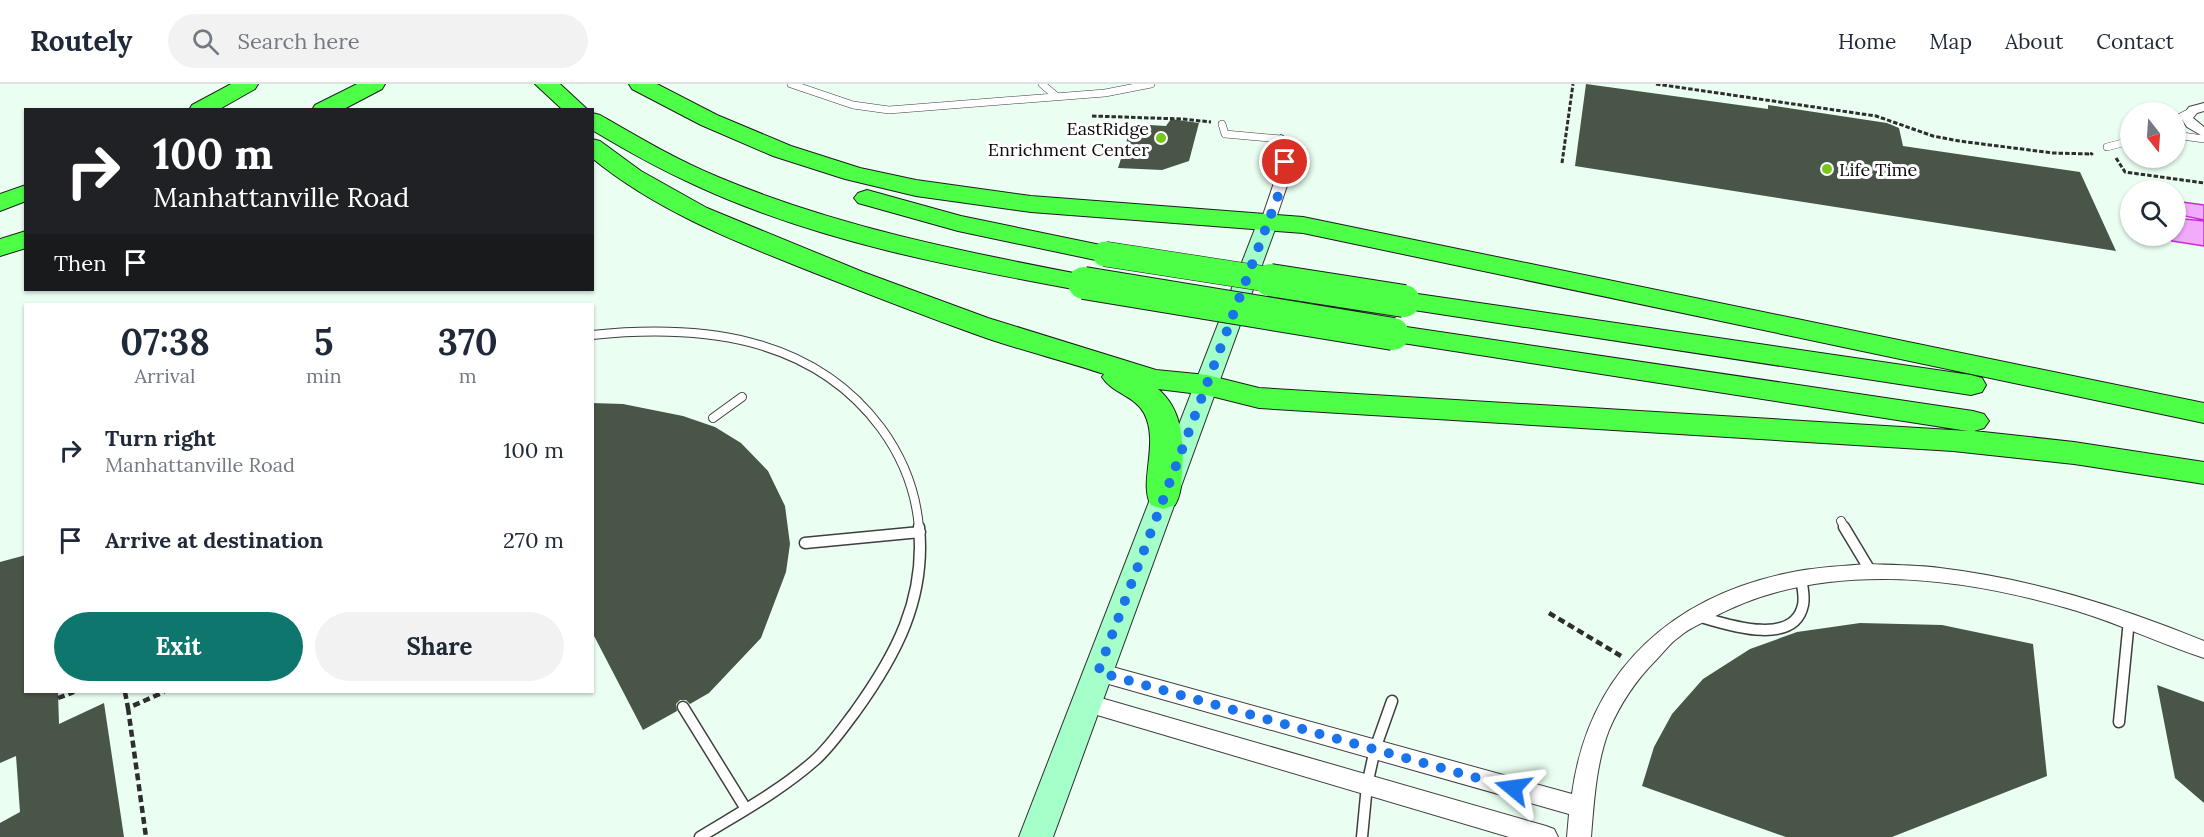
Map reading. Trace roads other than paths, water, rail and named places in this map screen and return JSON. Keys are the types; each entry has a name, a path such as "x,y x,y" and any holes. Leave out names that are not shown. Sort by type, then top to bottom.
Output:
{"highway":[{"path":"204,108 247,84"},
{"path":"327,108 374,84"},
{"path":"535,84 553,108"},
{"path":"546,84 574,108"},
{"path":"620,84 703,134 762,160 820,183 958,224 1105,254 1404,301 2052,397 2204,423"},
{"path":"640,84 709,120 776,149 831,168 900,185 960,196 1031,204 1268,221 1338,231 2204,413"},
{"path":"594,121 634,146 690,174 755,200 805,218 944,255 1084,283 1393,334 1973,422 2204,460"},
{"path":"594,147 644,183 724,226 854,279 1119,377 1146,394 1163,417 1168,434 1163,497"},
{"path":"0,195 24,187"},
{"path":"0,203 24,193"},
{"path":"0,240 24,232"},
{"path":"0,248 24,240"},
{"path":"977,324 1154,379 1207,385 1258,398 1980,442 2084,454 2204,474"}],"street":[{"path":"2204,107 2188,113 2187,118 2191,124 2204,133"},
{"path":"1036,837 1268,221 1285,171 1281,139"},
{"path":"1579,837 1581,807 1595,738 1626,677 1673,630 1731,597 1801,577 1871,572 1966,577 2060,597 2159,630 2204,650"},
{"path":"1098,672 1581,807"},
{"path":"1087,703 1546,837"}],"lane":[{"path":"791,84 853,105 889,110 1105,93 1151,84"},
{"path":"1042,84 1056,96"},
{"path":"1222,124 1225,134 1281,139"},
{"path":"2186,137 2204,139"},
{"path":"2107,147 2120,144"},
{"path":"594,335 658,329 694,332 791,355 819,369 847,390 891,437 916,490 920,532 919,572 910,613 883,673 829,747 775,792 700,837"},
{"path":"712,418 742,397"},
{"path":"1841,521 1871,572"},
{"path":"805,543 920,532"},
{"path":"1697,616 1766,632 1792,625 1803,607 1801,577"},
{"path":"2119,722 2129,620"},
{"path":"1362,837 1367,785 1375,749 1392,701"},
{"path":"683,707 746,809"}],"place":[{"name":"EastRidge Enrichment Center","path":"1161,138"},
{"name":"Life Time","path":"1827,169"}]}
